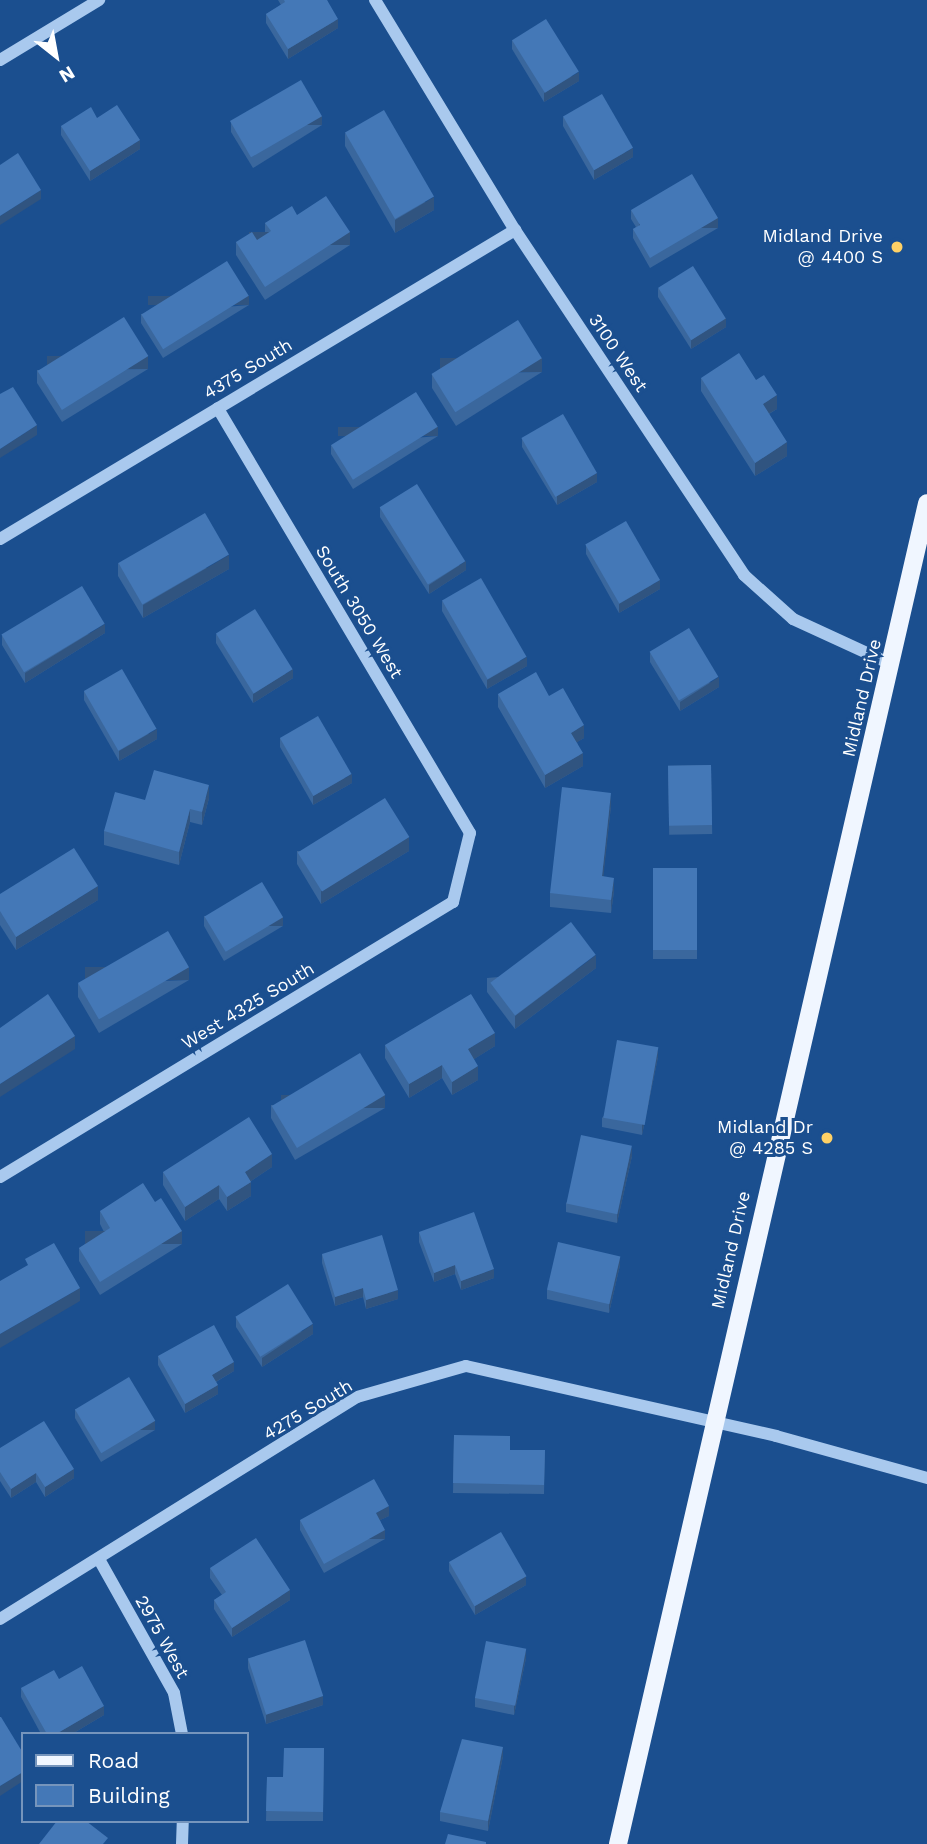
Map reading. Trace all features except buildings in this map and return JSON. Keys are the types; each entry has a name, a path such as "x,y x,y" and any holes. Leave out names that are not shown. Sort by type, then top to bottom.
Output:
{"main road":[{"name":"Midland Drive","path":"618,1844 712,1423 927,503"}],"street":[{"path":"0,60 99,0"},
{"name":"3100 West","path":"375,0 514,230 744,575 793,619 891,664"},
{"name":"4375 South","path":"0,539 514,230"},
{"name":"South 3050 West","path":"218,408 470,833"},
{"name":"West 4325 South","path":"0,1177 453,902 470,833"},
{"name":"4275 South","path":"0,1619 100,1561 357,1397 466,1366 712,1423 927,1478"},
{"name":"2975 West","path":"100,1561 174,1693 182,1732"},
{"path":"182,1844 183,1823"}],"place":[{"name":"Midland Drive @ 4400 S","path":"897,247"},
{"name":"Midland Dr @ 4285 S","path":"827,1138"}]}
